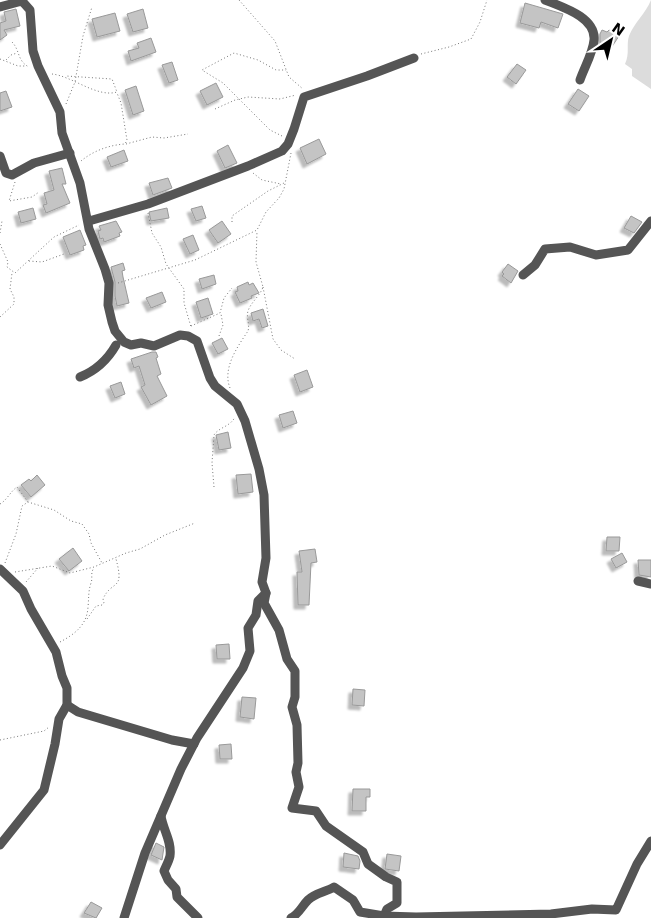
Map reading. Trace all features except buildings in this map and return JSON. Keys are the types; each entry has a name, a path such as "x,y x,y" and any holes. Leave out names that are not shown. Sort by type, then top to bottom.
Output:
{"street":[{"path":"546,0 567,9 591,26 594,33 594,42 580,80"},
{"path":"0,7 16,1 22,1 30,10 33,51 60,112 62,133 75,166 92,237 100,255 108,283 109,315 117,333 124,342 131,345"},
{"path":"89,221 146,205 282,151 290,139 304,97 414,58"},
{"path":"0,156 6,173 12,175 34,163 70,153"},
{"path":"523,275 535,264 545,249 570,247 596,255 628,250 651,221"},
{"path":"117,333 114,340 120,348 141,343 154,346 174,336 182,335 197,341 210,378 215,386 237,404 259,469 264,495 266,558 262,582 266,594 264,603 279,630 287,659 295,671 295,697 292,707 297,725 298,762 296,772 299,787 292,808 316,811 326,826 363,852 368,864 386,877 397,882 397,903 387,909 384,916"},
{"path":"80,377 96,368 111,354 116,345"},
{"path":"0,845 44,790 59,719 67,705 67,688 53,648 31,610 23,591 3,572"},
{"path":"638,581 651,584"},
{"path":"124,918 146,853 181,770 194,744 243,668 250,651 248,628 256,615 258,601 266,594"},
{"path":"67,705 78,712 94,717 172,740 194,744"},
{"path":"161,816 162,825 170,841 170,855 164,871 168,880 176,888 177,898 198,918"},
{"path":"291,918 298,914 306,901 314,895 334,887 353,900 360,912 384,916 542,914 592,909 616,910 637,864 651,841"}],"path":[{"path":"239,0 275,41 289,77 310,94"},
{"path":"414,58 426,52 444,49 471,39 480,22 487,0"},
{"path":"60,112 66,104 75,82 82,36 92,7"},
{"path":"12,42 16,45 20,59 28,66"},
{"path":"6,60 11,55 18,53"},
{"path":"286,70 276,70 258,60 234,53 202,70 222,83 239,99 246,109 270,130 290,139"},
{"path":"0,59 18,66 28,66 46,74 112,79 123,113 127,140 125,144"},
{"path":"66,76 75,82 104,92 117,92"},
{"path":"215,109 248,97 280,99 299,94 310,94"},
{"path":"75,166 86,156 110,146 152,137 164,138 188,134"},
{"path":"291,153 284,189 279,198 266,212 257,230 256,262 274,339 281,350 295,359"},
{"path":"248,166 262,180 282,185"},
{"path":"18,172 19,176 8,201 32,197 39,192"},
{"path":"232,222 232,216 268,191 285,182"},
{"path":"146,205 152,232 161,246 166,264 184,289 184,303 197,341"},
{"path":"0,233 2,221"},
{"path":"0,244 8,262 7,267 15,274 54,237 89,221"},
{"path":"108,283 117,283 195,260 257,230"},
{"path":"29,261 42,262 64,254"},
{"path":"0,317 14,304 14,297 10,289 12,272"},
{"path":"231,389 228,377 230,362 250,327 247,315 263,287"},
{"path":"218,336 222,325 220,313 224,298 232,288"},
{"path":"182,335 191,326 220,313"},
{"path":"214,487 212,463 215,432 227,427 233,421 237,404"},
{"path":"0,504 17,487 28,502 54,510 71,521 82,524 89,534 91,543 102,564"},
{"path":"28,502 22,506 16,534 3,572 52,566 70,573 94,567 145,547 165,535 195,523"},
{"path":"53,648 69,638 96,606 104,603 103,599 106,593 117,585 120,579 116,559"},
{"path":"86,620 91,571 94,567"},
{"path":"19,587 38,568"},
{"path":"0,740 44,731 59,719"}],"shaded area":[{"path":"651,0 651,89 632,76 632,69 625,64 629,36"}]}
